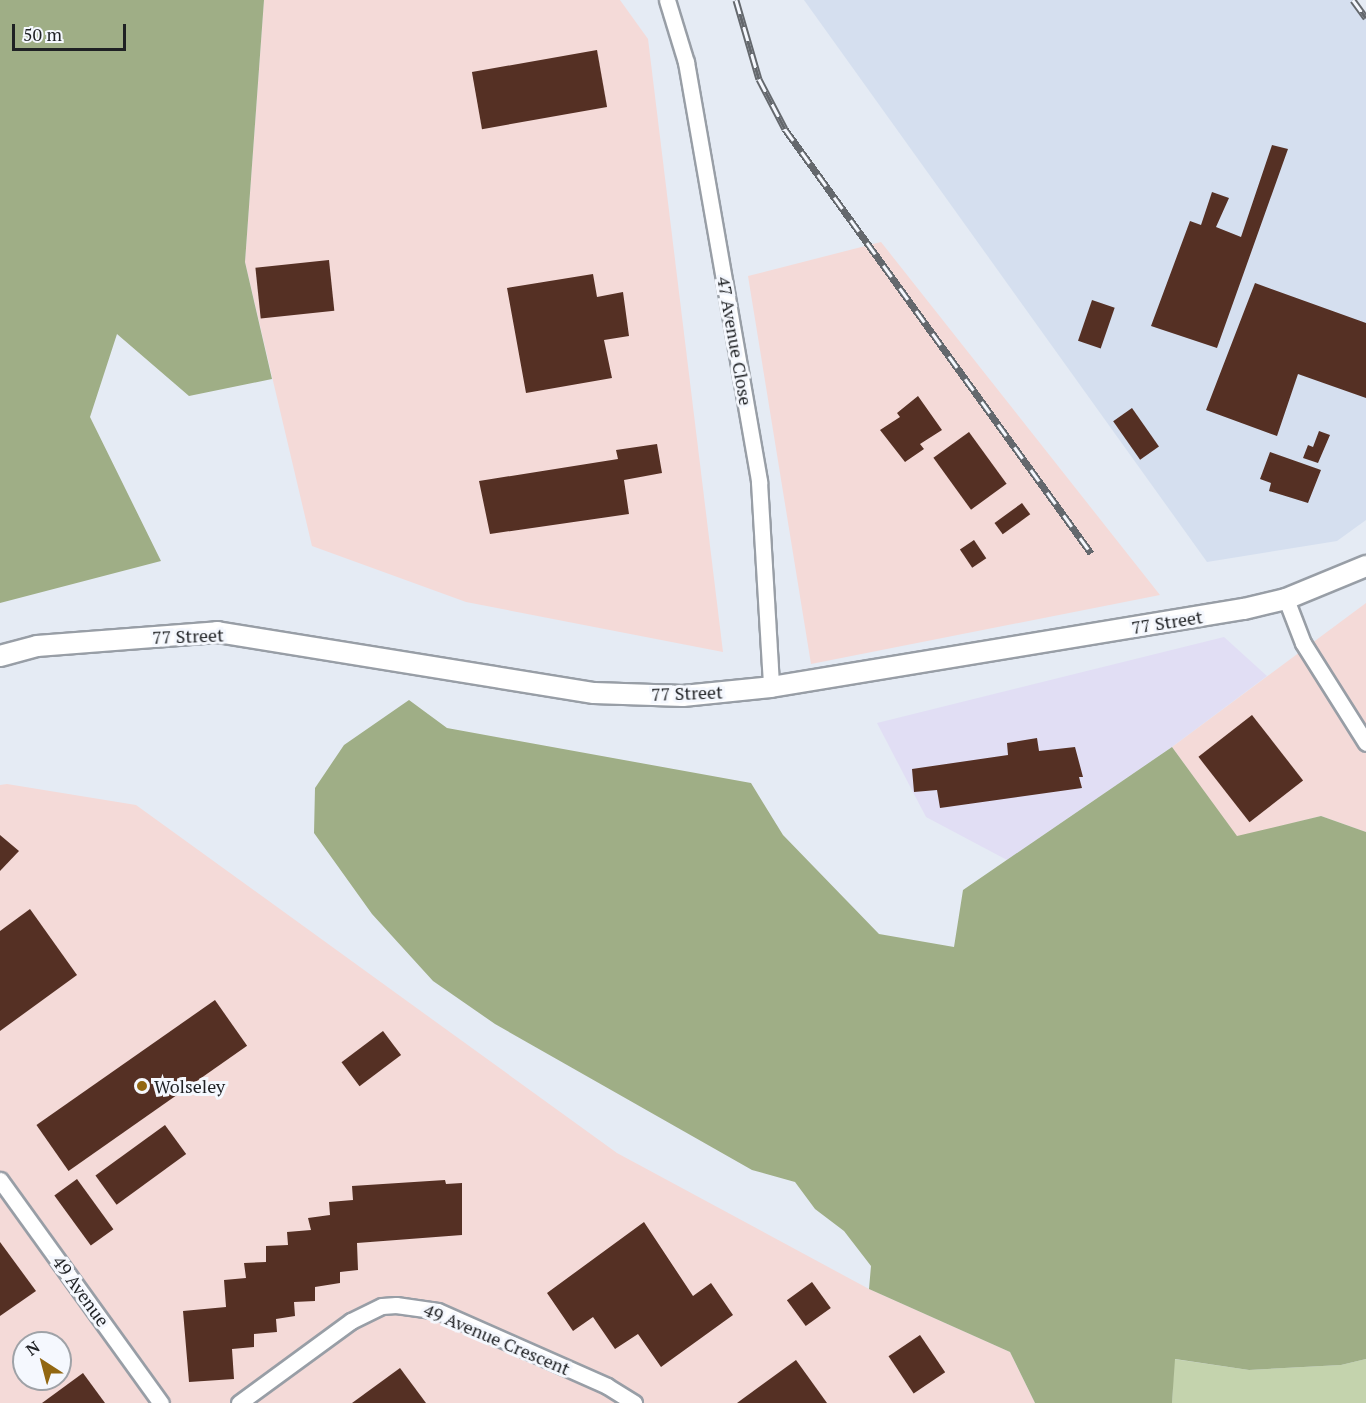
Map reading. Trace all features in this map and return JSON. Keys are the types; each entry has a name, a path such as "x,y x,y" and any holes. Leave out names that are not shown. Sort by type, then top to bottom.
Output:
{"main road":[{"name":"77 Street","path":"0,656 38,646 217,632 594,693 683,696 771,687 1194,618 1286,599 1366,566"}],"street":[{"name":"47 Avenue Close","path":"667,0 686,62 759,482 771,687"},
{"path":"1286,599 1303,643 1366,743"},
{"name":"49 Avenue","path":"0,1180 161,1403"},
{"name":"49 Avenue Crescent","path":"239,1403 351,1321 382,1306 405,1305 438,1311 607,1386 634,1403"}],"shaded area":[{"path":"264,0 620,0 648,39 723,652 466,602 312,546 245,262"},
{"path":"804,0 1352,0 1366,19 1366,520 1337,541 1207,562"},
{"path":"881,242 1160,595 811,664 748,276"},
{"path":"1366,603 1366,832 1321,816 1237,837 1172,747"},
{"path":"1224,637 1267,676 1172,747 1007,860 926,817 877,723"},
{"path":"7,784 136,805 617,1153 869,1289 1010,1352 1035,1403 0,1403 0,785"}],"green space":[{"path":"0,0 264,0 245,262 272,379 189,396 117,334 90,417 161,561 0,603"},
{"path":"409,700 447,728 751,783 783,835 879,934 954,947 963,890 1172,747 1237,836 1321,816 1366,832 1366,1359 1341,1365 1249,1370 1175,1359 1172,1403 1035,1403 1010,1352 869,1289 871,1266 844,1231 815,1209 795,1182 752,1170 495,1024 433,981 372,914 314,833 315,788 344,745"},
{"path":"1174,1359 1249,1370 1341,1365 1366,1359 1366,1403 1172,1403"}],"building":[{"path":"597,50 607,107 482,129 472,72"},
{"path":"1272,145 1288,149 1217,348 1151,326 1190,221 1201,225 1212,192 1229,198 1216,227 1241,237"},
{"path":"329,260 334,311 261,318 255,268"},
{"path":"593,274 597,297 623,292 629,336 604,340 612,378 526,393 507,288"},
{"path":"1255,283 1366,323 1366,398 1298,374 1277,436 1206,410"},
{"path":"1092,300 1115,308 1101,348 1078,341"},
{"path":"918,396 942,430 920,444 924,449 905,462 880,430 900,417 897,413"},
{"path":"1132,408 1159,447 1140,460 1113,421"},
{"path":"1319,431 1330,435 1318,463 1303,458 1308,445 1313,447"},
{"path":"969,432 1007,484 971,510 933,458"},
{"path":"657,444 662,473 624,480 629,514 490,534 479,481 618,459 616,450"},
{"path":"1270,452 1321,470 1308,503 1269,491 1271,483 1260,479"},
{"path":"1022,503 1030,514 1003,534 994,523"},
{"path":"974,540 986,558 972,568 960,550"},
{"path":"1252,715 1303,780 1250,822 1198,757"},
{"path":"1037,738 1039,751 1075,747 1083,777 1079,777 1082,788 940,808 937,790 914,792 912,769 1008,755 1007,743"},
{"path":"0,835 19,851 0,871"},
{"path":"30,909 77,975 0,1031 0,931"},
{"name":"Wolseley","path":"215,1000 247,1046 69,1171 36,1125"},
{"path":"383,1031 401,1055 360,1086 341,1062"},
{"path":"165,1125 186,1154 117,1205 95,1176"},
{"path":"77,1179 113,1229 91,1246 54,1195"},
{"path":"445,1180 446,1184 462,1183 462,1235 357,1243 358,1270 340,1272 340,1283 315,1287 315,1301 294,1302 295,1316 276,1319 277,1332 254,1334 254,1347 232,1349 234,1379 189,1382 183,1311 226,1307 224,1280 246,1278 244,1263 266,1262 266,1246 288,1245 287,1232 311,1230 308,1218 330,1215 329,1202 353,1200 352,1186"},
{"path":"644,1222 693,1296 711,1283 733,1315 661,1367 638,1334 615,1349 593,1317 573,1331 547,1293"},
{"path":"0,1242 36,1291 0,1316"},
{"path":"812,1282 831,1308 806,1326 787,1300"},
{"path":"920,1335 945,1372 914,1394 888,1356"},
{"path":"796,1360 827,1403 737,1403"},
{"path":"400,1368 426,1403 352,1403"},
{"path":"83,1373 105,1403 42,1403 58,1391 72,1391 72,1381"}],"railway":[{"path":"736,0 759,79 785,129 1091,553"},
{"path":"1353,0 1366,18"}],"place":[{"name":"Wolseley","path":"142,1086"}]}
